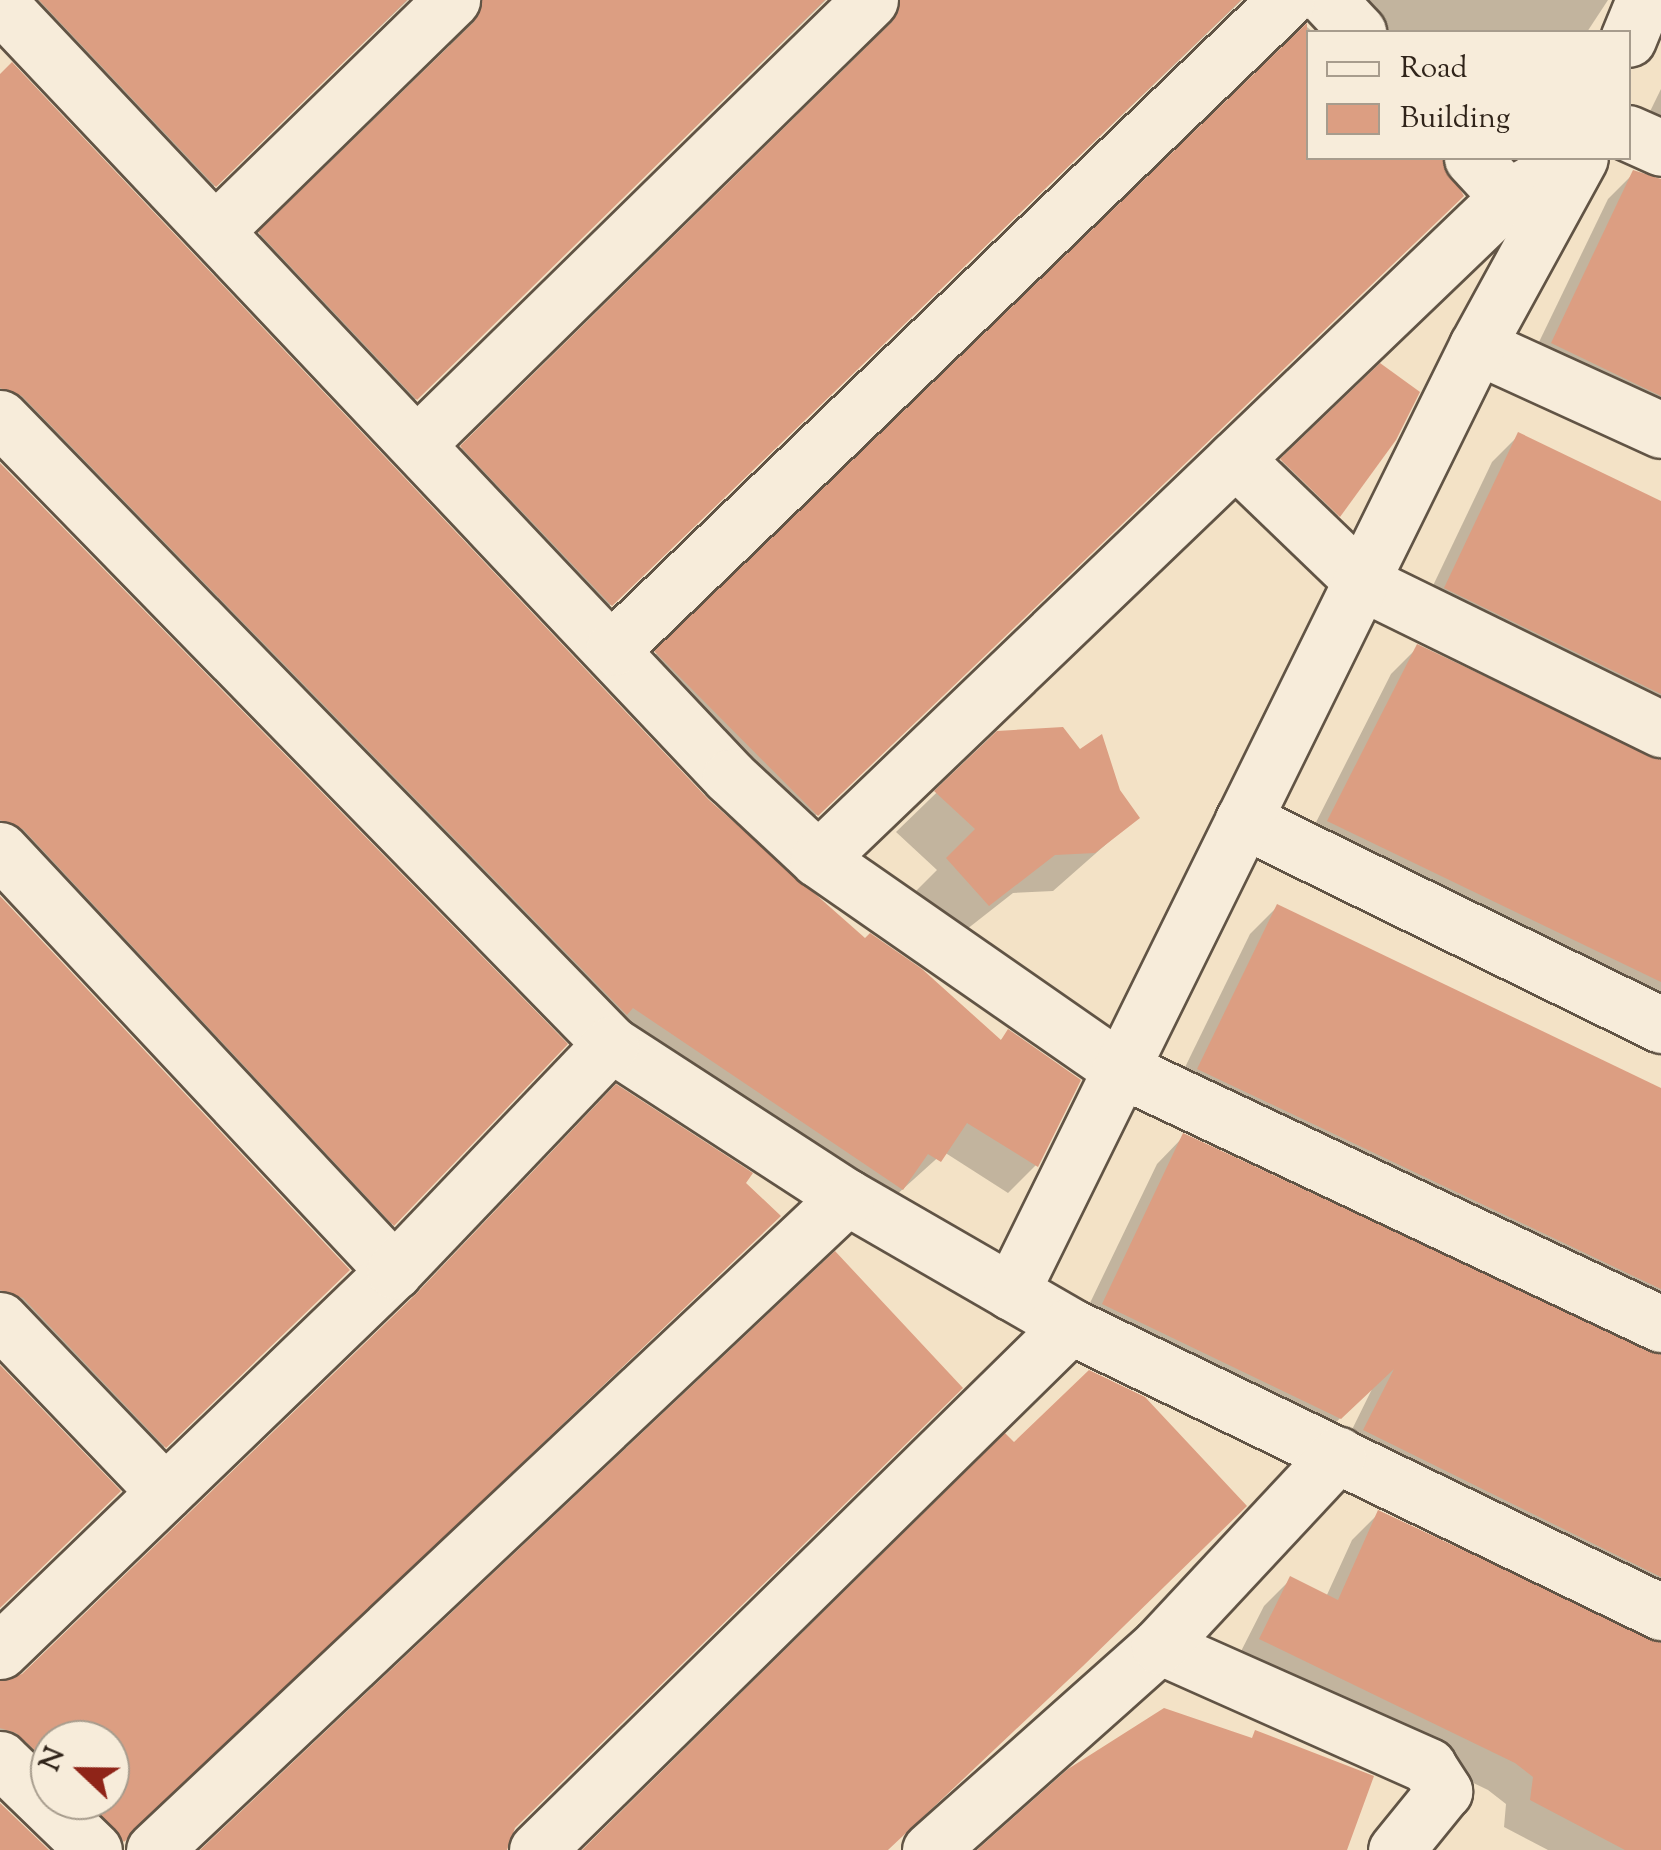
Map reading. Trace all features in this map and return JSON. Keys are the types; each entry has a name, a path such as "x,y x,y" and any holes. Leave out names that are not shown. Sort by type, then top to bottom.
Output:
{"street":[{"path":"216,230 452,0"},
{"path":"420,442 870,0"},
{"path":"614,647 1286,0"},
{"path":"1328,0 1356,30"},
{"path":"1631,32 1644,0"},
{"path":"0,4 614,647 730,777 818,860 1120,1068 1661,1324"},
{"path":"1631,134 1661,148"},
{"path":"818,860 1235,459 1490,177 1568,160"},
{"path":"1011,1292 1243,820 1365,584 1478,346 1576,160"},
{"path":"1478,346 1661,430"},
{"path":"2,424 611,1044 846,1197 1070,1326 1661,1612"},
{"path":"1235,459 1365,584 1661,730"},
{"path":"1243,820 1661,1025"},
{"path":"0,850 394,1271"},
{"path":"0,1651 394,1271 611,1044"},
{"path":"154,1850 846,1197"},
{"path":"0,1320 165,1492"},
{"path":"536,1850 1070,1326"},
{"path":"930,1850 1160,1646 1338,1454"},
{"path":"1160,1646 1428,1766 1444,1791 1396,1850"},
{"path":"1,1761 94,1850"}],"building":[{"path":"39,0 407,0 216,187"},
{"path":"482,0 825,0 417,400 258,232 474,22"},
{"path":"900,0 1241,0 612,606 460,446 892,22"},
{"path":"1307,23 1306,160 1443,160 1464,196 818,816 654,651"},
{"path":"12,62 709,800 865,938 870,933 922,969 1001,1040 1008,1029 1081,1080 1038,1167 967,1123 941,1162 928,1154 903,1190 633,1008 627,1015 22,396 0,388 0,74"},
{"path":"1633,170 1661,179 1661,396 1551,343"},
{"path":"1380,363 1420,392 1396,440 1340,517 1280,459"},
{"path":"1518,432 1661,501 1661,694 1444,588"},
{"path":"0,463 568,1044 394,1226 23,829 0,820"},
{"path":"1417,644 1661,760 1661,982 1327,821"},
{"path":"1063,727 1080,749 1102,734 1120,790 1140,818 1095,853 1055,855 989,906 946,858 975,829 934,791 997,731"},
{"path":"0,896 350,1270 166,1448 23,1298 0,1290"},
{"path":"1277,904 1661,1088 1661,1289 1197,1069"},
{"path":"616,1084 753,1173 746,1183 781,1216 124,1842 105,1820 130,1820 130,1720 30,1720 30,1746 16,1733 0,1728 0,1681 22,1674 416,1294"},
{"path":"1183,1133 1661,1355 1661,1577 1363,1430 1394,1369 1341,1419 1102,1304"},
{"path":"835,1251 963,1388 515,1828 507,1850 200,1850"},
{"path":"0,1365 121,1491 0,1608"},
{"path":"1089,1370 1145,1397 1247,1506 1083,1666 888,1850 582,1850 1005,1433 1014,1442"},
{"path":"1378,1510 1661,1643 1661,1850 1625,1850 1530,1800 1533,1777 1515,1763 1259,1639 1290,1576 1338,1600"},
{"path":"1164,1708 1252,1738 1255,1730 1374,1776 1347,1850 977,1850 1068,1769"},
{"path":"0,1803 49,1850 0,1850"}]}
